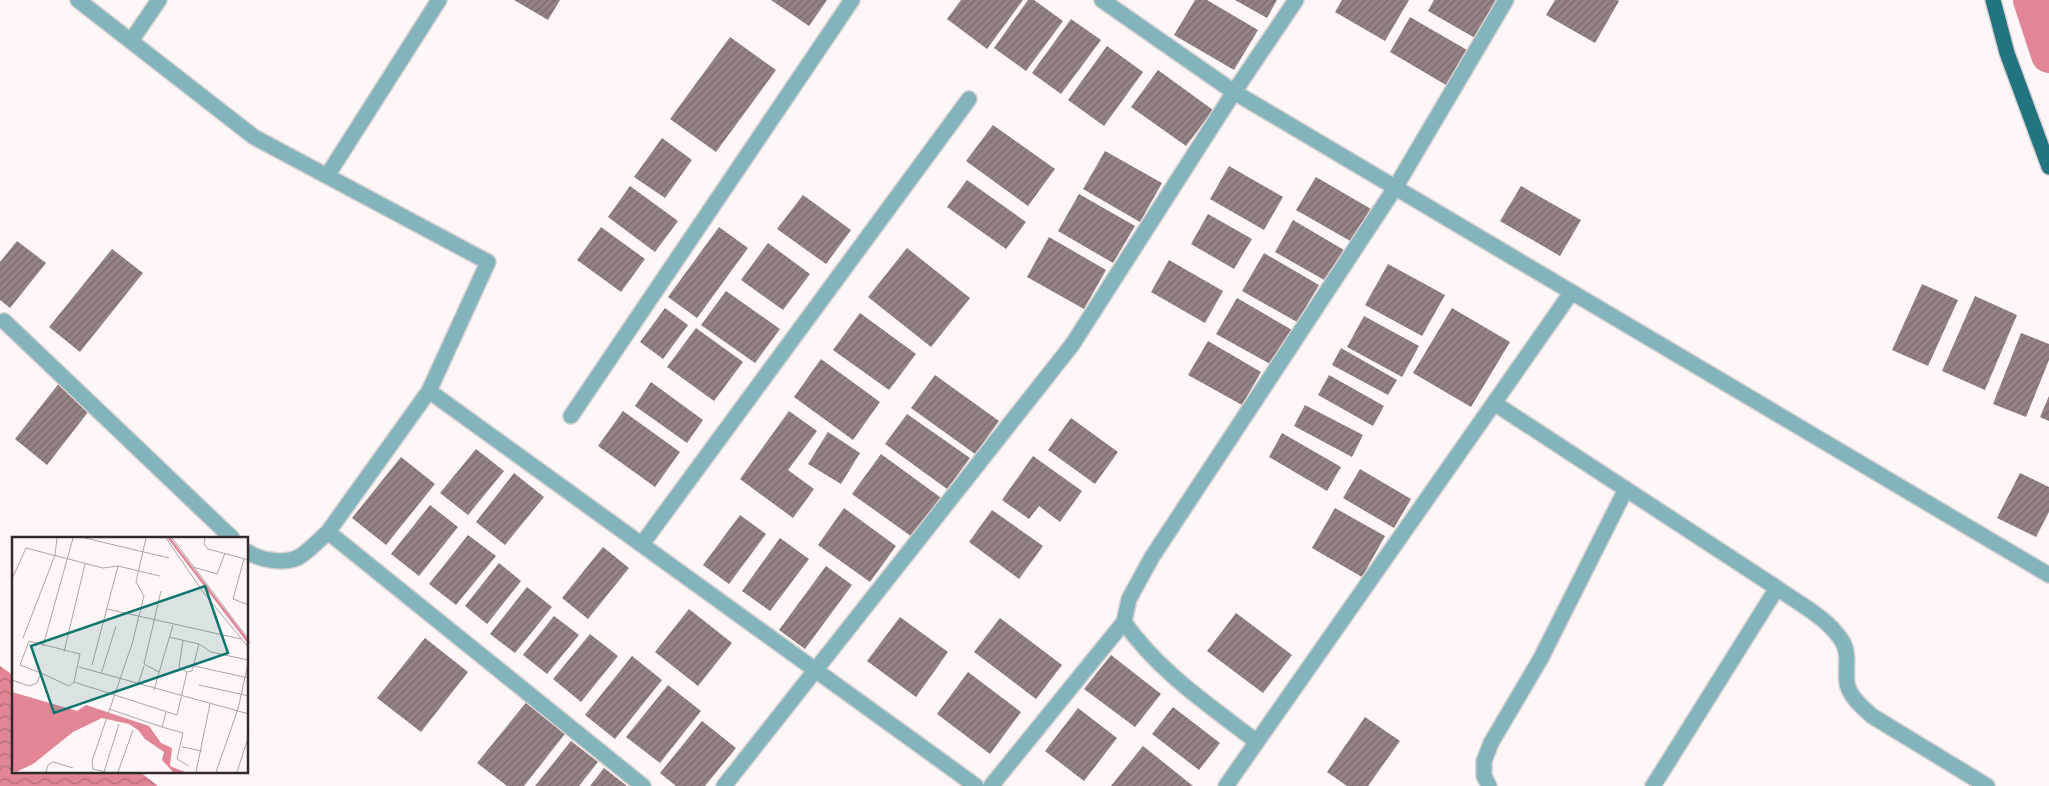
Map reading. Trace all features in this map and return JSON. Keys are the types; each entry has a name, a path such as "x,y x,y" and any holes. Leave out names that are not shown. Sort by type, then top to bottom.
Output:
{"main road":[{"path":"1993,0 2007,53 2049,167"}],"street":[{"path":"78,0 254,137 488,262 429,390 328,532 297,558 270,561 249,553"},
{"path":"131,41 159,0"},
{"path":"327,176 439,0"},
{"path":"571,416 852,0"},
{"path":"1102,0 1234,92 2049,575"},
{"path":"724,786 1072,345 1234,92 1296,0"},
{"path":"991,786 1124,622 1129,599 1152,557 1395,188 1506,0"},
{"path":"642,544 969,100"},
{"path":"1226,786 1571,293"},
{"path":"1,321 231,537"},
{"path":"429,390 976,786"},
{"path":"1494,402 1777,588 1826,623 1843,642 1847,662 1847,684 1856,701 1872,716 1987,786"},
{"path":"1489,786 1484,776 1484,760 1491,742 1541,658 1626,489"},
{"path":"328,532 643,786"},
{"path":"1653,786 1777,588"},
{"path":"1124,622 1138,643 1174,679 1257,742"}],"water":[{"path":"0,666 12,675 12,774 143,774 158,786 0,786"}],"building":[{"path":"514,0 560,0 548,20"},
{"path":"771,0 827,0 809,26"},
{"path":"961,0 1023,0 987,49 947,19"},
{"path":"1028,0 1034,0 1063,21 1026,71 994,48"},
{"path":"1195,0 1207,0 1258,30 1234,70 1174,35"},
{"path":"1235,0 1277,0 1267,18"},
{"path":"1342,0 1409,0 1385,41 1335,12"},
{"path":"1434,0 1496,0 1475,38 1428,11"},
{"path":"1555,0 1619,1 1595,43 1546,15"},
{"path":"1410,17 1467,50 1446,85 1390,52"},
{"path":"1071,19 1101,40 1061,94 1032,73"},
{"path":"730,37 776,70 716,152 670,119"},
{"path":"1107,46 1143,72 1104,126 1068,100"},
{"path":"1158,70 1213,110 1186,146 1131,107"},
{"path":"993,125 1055,169 1028,206 966,161"},
{"path":"662,138 692,160 665,198 634,177"},
{"path":"1105,151 1162,183 1140,222 1083,189"},
{"path":"1229,166 1283,197 1264,230 1210,199"},
{"path":"1316,177 1371,209 1352,242 1296,210"},
{"path":"967,180 1026,222 1006,249 947,207"},
{"path":"630,186 678,221 655,252 608,217"},
{"path":"1521,186 1581,220 1560,256 1500,221"},
{"path":"1079,194 1135,226 1113,263 1058,231"},
{"path":"803,195 851,230 826,264 777,229"},
{"path":"1208,214 1252,239 1234,269 1191,244"},
{"path":"1293,220 1344,250 1326,281 1275,252"},
{"path":"601,227 645,259 621,292 577,260"},
{"path":"719,227 748,248 697,318 668,297"},
{"path":"1049,237 1106,270 1084,309 1027,277"},
{"path":"17,241 46,263 10,308 0,300 0,262"},
{"path":"768,243 810,274 783,310 741,280"},
{"path":"907,248 970,298 931,347 868,297"},
{"path":"112,249 143,273 80,352 49,327"},
{"path":"1264,253 1319,285 1297,322 1242,291"},
{"path":"1169,260 1223,291 1205,323 1151,292"},
{"path":"1388,264 1445,295 1422,336 1365,305"},
{"path":"1922,284 1958,300 1928,366 1892,350"},
{"path":"726,291 780,329 755,363 701,325"},
{"path":"1975,296 2017,315 1985,390 1942,371"},
{"path":"1237,298 1292,330 1272,365 1216,334"},
{"path":"665,308 688,325 663,359 640,342"},
{"path":"1452,308 1510,342 1471,407 1413,373"},
{"path":"860,313 916,354 889,390 833,350"},
{"path":"1364,316 1419,346 1402,377 1347,347"},
{"path":"696,328 743,362 714,401 667,367"},
{"path":"2021,333 2049,344 2049,360 2026,417 1993,404"},
{"path":"1208,341 1261,372 1242,405 1188,375"},
{"path":"1341,348 1397,380 1388,395 1332,365"},
{"path":"821,359 880,402 853,440 794,397"},
{"path":"935,375 999,421 975,454 911,408"},
{"path":"1329,375 1384,406 1373,426 1318,395"},
{"path":"60,382 92,407 47,465 15,439"},
{"path":"651,382 703,420 687,443 635,406"},
{"path":"2049,396 2049,421 2040,417"},
{"path":"1305,405 1363,435 1352,457 1294,426"},
{"path":"623,411 680,452 655,487 598,446"},
{"path":"789,411 817,431 788,470 814,489 793,518 740,479"},
{"path":"907,414 970,458 947,489 885,444"},
{"path":"1071,418 1118,452 1095,484 1048,450"},
{"path":"828,432 860,453 841,484 808,464"},
{"path":"1282,433 1341,467 1327,491 1269,457"},
{"path":"476,449 504,471 468,515 440,493"},
{"path":"881,454 944,500 915,539 852,494"},
{"path":"1033,456 1082,491 1060,522 1039,506 1029,519 1002,500"},
{"path":"401,457 435,484 386,545 352,518"},
{"path":"1360,469 1411,499 1394,528 1343,498"},
{"path":"514,473 544,497 505,545 476,522"},
{"path":"2020,473 2049,487 2049,512 2036,537 1997,518"},
{"path":"430,505 458,527 419,576 391,554"},
{"path":"844,508 896,546 870,582 818,545"},
{"path":"1335,508 1385,536 1362,577 1312,548"},
{"path":"992,510 1043,546 1019,579 969,542"},
{"path":"740,515 766,534 729,584 703,565"},
{"path":"468,535 496,556 456,605 429,584"},
{"path":"780,538 809,559 770,611 742,591"},
{"path":"603,547 629,568 588,619 562,598"},
{"path":"499,563 521,581 487,624 465,606"},
{"path":"826,566 852,585 805,649 779,630"},
{"path":"527,587 552,607 515,653 490,634"},
{"path":"689,609 732,643 698,686 655,652"},
{"path":"1236,613 1292,655 1263,693 1207,651"},
{"path":"554,616 579,635 547,674 523,655"},
{"path":"900,617 948,652 916,697 867,661"},
{"path":"1000,618 1062,665 1036,699 974,652"},
{"path":"590,634 618,656 581,702 553,679"},
{"path":"425,638 468,672 421,732 377,698"},
{"path":"1111,655 1161,694 1135,727 1084,689"},
{"path":"632,656 662,680 615,739 585,715"},
{"path":"968,672 1021,712 990,754 937,714"},
{"path":"668,685 701,711 660,763 626,737"},
{"path":"529,699 568,730 524,786 507,786 477,763"},
{"path":"1173,707 1220,743 1199,770 1152,734"},
{"path":"1078,708 1117,738 1084,781 1045,751"},
{"path":"1365,717 1400,741 1368,786 1347,786 1327,772"},
{"path":"702,721 736,748 705,786 676,786 660,773"},
{"path":"571,741 598,762 579,786 535,786"},
{"path":"1143,746 1193,786 1111,786"},
{"path":"604,768 627,786 590,786"}],"waterway":[{"path":"2031,0 2049,55"}]}
